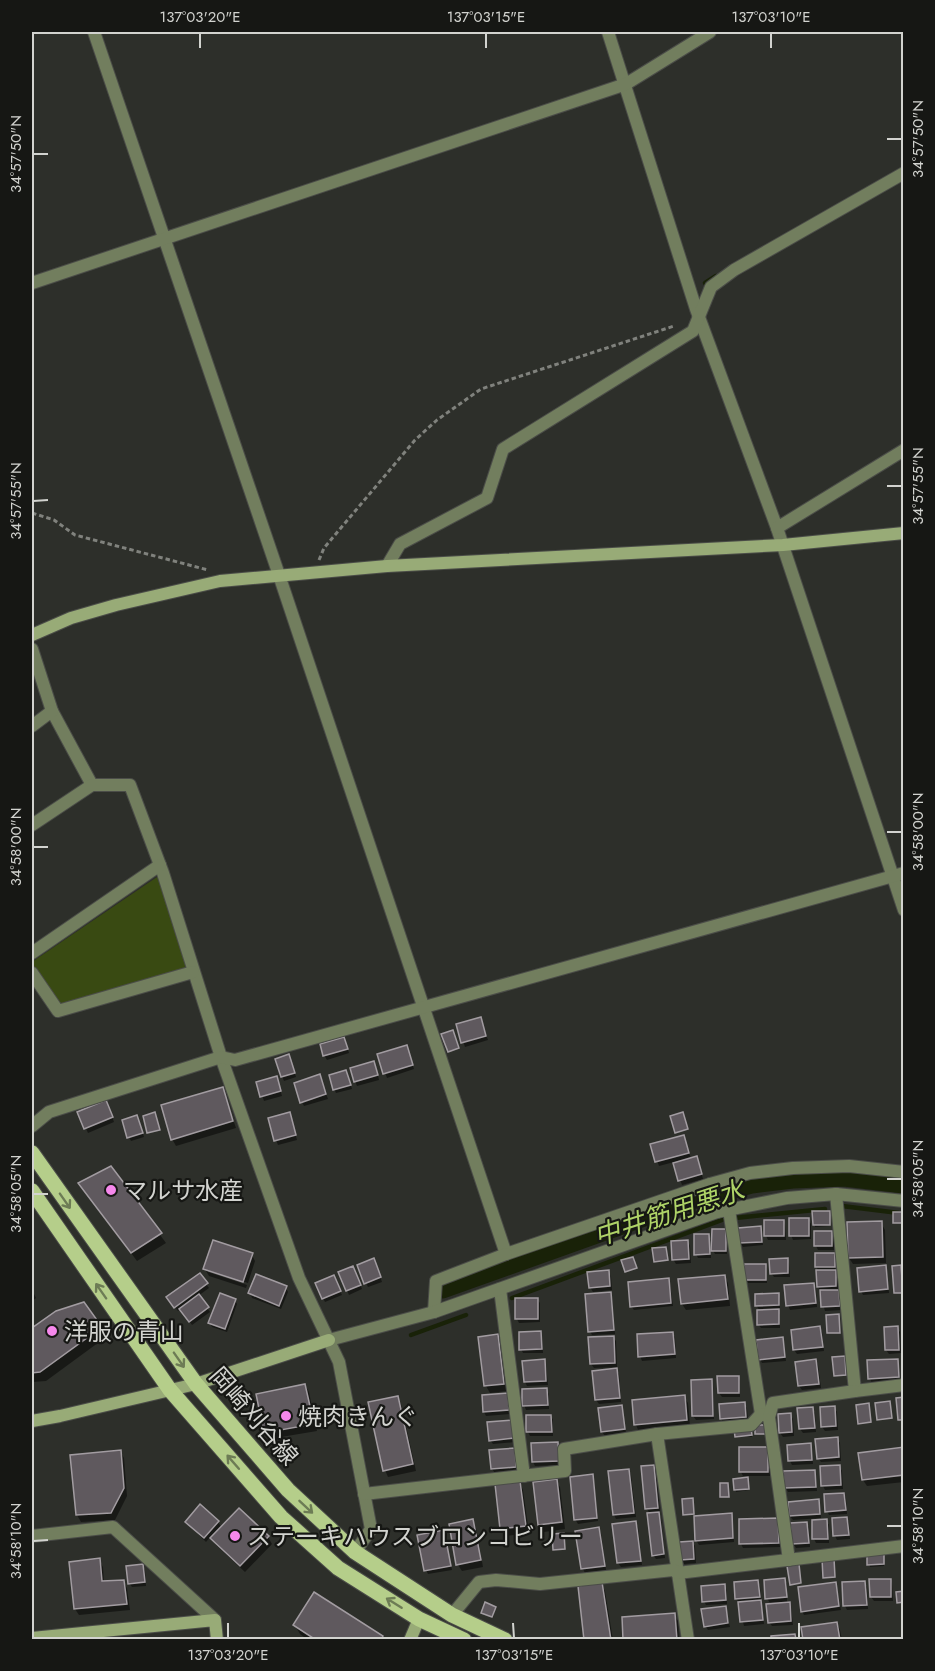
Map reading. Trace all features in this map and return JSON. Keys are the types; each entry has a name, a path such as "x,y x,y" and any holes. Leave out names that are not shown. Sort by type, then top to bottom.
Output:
{"main road":[{"name":"岡崎刈谷線","path":"32,1154 196,1384 288,1490 355,1552 452,1615 505,1640"},
{"name":"岡崎刈谷線","path":"32,1191 170,1390 281,1516 338,1568 419,1619 464,1640"}],"street":[{"path":"94,32 279,575 506,1254"},
{"path":"608,32 697,312 777,528 898,875 903,910"},
{"path":"32,283 626,84 710,32"},
{"path":"387,566 400,544 487,498 503,449 693,331 697,312 711,287 734,270 903,173"},
{"path":"777,528 903,450"},
{"path":"32,635 71,618 116,605 220,581 387,566 783,545 903,533"},
{"path":"32,649 52,711 92,784"},
{"path":"32,726 52,711"},
{"path":"32,825 92,784 130,785 160,865 221,1057 299,1278 339,1362 371,1529 355,1552"},
{"path":"32,953 160,865"},
{"path":"32,1126 49,1112 221,1057 235,1060 898,875"},
{"path":"32,973 58,1011 193,972"},
{"path":"434,1312 435,1281 506,1254 710,1184 750,1173 793,1168 849,1166 903,1172"},
{"path":"710,1184 723,1211 765,1416 789,1560"},
{"path":"836,1194 855,1391"},
{"path":"32,1421 196,1384 329,1340 434,1312 723,1211 787,1198 836,1194 903,1201"},
{"path":"500,1289 524,1476"},
{"path":"364,1494 565,1471 564,1449 657,1434 751,1425 765,1416 773,1403 903,1385"},
{"path":"657,1434 688,1640"},
{"path":"32,1536 113,1527 215,1620 217,1640"},
{"path":"452,1615 479,1582 496,1580 540,1584 673,1570 678,1573 903,1546"},
{"path":"410,1640 419,1619"},
{"path":"32,1638 215,1620"}],"path":[{"path":"314,571 324,548 416,440 437,420 481,389 678,325 697,312"},
{"path":"32,513 54,520 75,535 208,569 220,581"}],"green space":[{"path":"163,873 193,972 66,1009 32,971 32,962"}],"building":[{"path":"481,1017 486,1036 461,1043 456,1024"},
{"path":"453,1030 459,1048 448,1052 441,1034"},
{"path":"344,1037 348,1049 323,1056 320,1044"},
{"path":"407,1045 413,1065 383,1074 377,1054"},
{"path":"289,1054 295,1073 281,1077 275,1059"},
{"path":"374,1061 378,1075 354,1082 350,1068"},
{"path":"346,1070 351,1085 333,1090 329,1075"},
{"path":"320,1074 326,1094 300,1103 294,1083"},
{"path":"277,1076 281,1091 260,1097 256,1082"},
{"path":"223,1087 233,1121 171,1140 161,1105"},
{"path":"106,1100 113,1117 84,1129 77,1112"},
{"path":"155,1112 160,1130 147,1133 143,1116"},
{"path":"290,1112 296,1135 274,1141 268,1118"},
{"path":"683,1112 688,1129 675,1133 670,1116"},
{"path":"137,1115 143,1133 127,1138 122,1120"},
{"path":"684,1135 689,1153 655,1162 650,1144"},
{"path":"697,1156 702,1174 678,1181 673,1163"},
{"path":"111,1166 162,1233 131,1253 78,1183"},
{"path":"812,1211 830,1211 830,1225 813,1225"},
{"path":"893,1212 904,1212 904,1223 893,1223"},
{"path":"789,1218 809,1218 809,1236 789,1236"},
{"path":"764,1220 784,1220 784,1236 764,1236"},
{"path":"882,1221 883,1257 848,1258 847,1222"},
{"path":"761,1226 762,1242 739,1243 738,1228"},
{"path":"712,1229 726,1229 726,1251 711,1251"},
{"path":"814,1231 832,1231 832,1246 814,1246"},
{"path":"694,1234 709,1234 710,1254 694,1255"},
{"path":"213,1240 253,1253 243,1282 203,1269"},
{"path":"688,1240 689,1259 672,1260 671,1241"},
{"path":"666,1247 668,1260 654,1262 652,1248"},
{"path":"815,1253 835,1253 835,1267 815,1267"},
{"path":"633,1257 637,1268 625,1272 621,1260"},
{"path":"374,1258 381,1277 364,1284 357,1265"},
{"path":"788,1258 788,1273 770,1274 769,1259"},
{"path":"744,1264 766,1264 766,1280 744,1280"},
{"path":"886,1265 888,1289 859,1292 857,1268"},
{"path":"901,1265 903,1293 894,1293 892,1266"},
{"path":"353,1266 361,1285 346,1291 338,1272"},
{"path":"609,1270 610,1286 589,1288 587,1272"},
{"path":"816,1270 836,1270 836,1286 817,1287"},
{"path":"200,1273 208,1283 174,1308 166,1297"},
{"path":"256,1274 287,1286 279,1306 248,1293"},
{"path":"334,1275 341,1291 322,1299 315,1283"},
{"path":"725,1275 728,1299 681,1304 678,1279"},
{"path":"669,1278 671,1303 630,1307 628,1282"},
{"path":"814,1283 816,1303 786,1306 784,1285"},
{"path":"820,1290 839,1290 840,1306 821,1307"},
{"path":"611,1292 614,1330 588,1332 585,1294"},
{"path":"220,1293 236,1299 225,1329 208,1323"},
{"path":"779,1293 779,1305 755,1306 755,1294"},
{"path":"199,1294 209,1307 189,1322 179,1309"},
{"path":"515,1298 538,1298 538,1319 515,1319"},
{"path":"84,1302 102,1327 40,1372 32,1373 32,1328 56,1311"},
{"path":"779,1309 779,1324 757,1325 757,1310"},
{"path":"839,1314 840,1333 827,1333 826,1315"},
{"path":"820,1326 823,1347 793,1350 791,1330"},
{"path":"898,1326 899,1350 885,1350 884,1327"},
{"path":"541,1331 542,1349 519,1350 519,1332"},
{"path":"673,1332 675,1354 638,1357 637,1334"},
{"path":"498,1334 504,1384 484,1386 478,1337"},
{"path":"614,1336 615,1363 590,1364 588,1337"},
{"path":"783,1337 785,1357 758,1360 756,1340"},
{"path":"845,1356 846,1375 834,1376 832,1357"},
{"path":"545,1359 546,1381 524,1382 522,1361"},
{"path":"816,1359 819,1384 798,1386 795,1362"},
{"path":"898,1359 899,1377 868,1379 867,1360"},
{"path":"617,1368 620,1398 595,1400 592,1371"},
{"path":"717,1376 739,1376 739,1393 718,1393"},
{"path":"712,1379 713,1416 692,1416 691,1380"},
{"path":"305,1384 314,1424 264,1433 256,1394"},
{"path":"547,1388 548,1405 522,1406 522,1389"},
{"path":"508,1393 509,1410 483,1412 482,1395"},
{"path":"685,1395 687,1420 634,1425 632,1400"},
{"path":"398,1396 413,1464 383,1471 368,1402"},
{"path":"904,1397 904,1420 898,1420 896,1398"},
{"path":"890,1401 892,1418 877,1420 875,1403"},
{"path":"745,1402 746,1417 720,1419 719,1404"},
{"path":"869,1403 871,1422 858,1424 856,1405"},
{"path":"622,1405 625,1429 601,1432 598,1408"},
{"path":"835,1406 836,1426 821,1427 820,1407"},
{"path":"813,1407 815,1428 799,1429 797,1408"},
{"path":"791,1413 792,1432 779,1433 778,1414"},
{"path":"526,1415 551,1415 552,1432 526,1432"},
{"path":"513,1420 514,1438 489,1441 487,1422"},
{"path":"755,1425 767,1425 768,1434 755,1434"},
{"path":"751,1428 752,1435 735,1437 734,1429"},
{"path":"838,1437 839,1457 817,1459 815,1439"},
{"path":"558,1442 559,1461 532,1462 531,1443"},
{"path":"811,1443 812,1460 788,1461 787,1445"},
{"path":"739,1447 768,1447 768,1472 739,1472"},
{"path":"904,1447 904,1475 862,1480 858,1453"},
{"path":"515,1448 516,1467 491,1469 489,1450"},
{"path":"121,1450 124,1488 111,1513 76,1515 70,1455"},
{"path":"654,1465 658,1508 645,1509 641,1466"},
{"path":"840,1465 841,1485 821,1486 820,1466"},
{"path":"629,1469 634,1513 613,1515 608,1471"},
{"path":"815,1470 816,1487 784,1488 783,1471"},
{"path":"593,1474 597,1518 574,1520 570,1477"},
{"path":"748,1477 749,1489 734,1490 733,1479"},
{"path":"557,1479 562,1522 538,1525 533,1482"},
{"path":"520,1481 526,1526 500,1529 495,1484"},
{"path":"720,1483 728,1483 729,1497 720,1497"},
{"path":"844,1493 846,1510 825,1512 824,1494"},
{"path":"693,1498 694,1514 683,1515 682,1499"},
{"path":"819,1499 820,1514 789,1516 788,1502"},
{"path":"200,1504 219,1521 204,1538 185,1522"},
{"path":"239,1508 269,1536 240,1566 210,1538"},
{"path":"659,1512 664,1554 652,1556 647,1513"},
{"path":"732,1513 733,1538 695,1541 694,1516"},
{"path":"847,1517 849,1535 833,1536 832,1518"},
{"path":"778,1518 779,1543 739,1544 739,1519"},
{"path":"473,1519 481,1560 456,1565 449,1524"},
{"path":"827,1519 828,1539 812,1539 812,1520"},
{"path":"636,1521 641,1561 617,1563 612,1524"},
{"path":"807,1522 809,1543 792,1544 790,1523"},
{"path":"599,1527 605,1566 581,1569 575,1531"},
{"path":"444,1530 451,1566 424,1571 417,1535"},
{"path":"564,1533 565,1549 553,1550 552,1534"},
{"path":"693,1541 694,1559 680,1560 679,1542"},
{"path":"867,1554 884,1554 884,1564 867,1565"},
{"path":"100,1558 102,1581 124,1580 127,1604 74,1609 69,1562"},
{"path":"834,1558 835,1577 823,1578 822,1559"},
{"path":"143,1564 145,1582 128,1584 126,1566"},
{"path":"799,1564 801,1583 790,1585 787,1566"},
{"path":"785,1578 787,1597 765,1599 764,1580"},
{"path":"869,1579 891,1579 891,1597 870,1597"},
{"path":"758,1580 760,1597 735,1599 734,1582"},
{"path":"865,1581 867,1605 843,1606 842,1582"},
{"path":"602,1582 611,1640 584,1640 578,1586"},
{"path":"836,1582 839,1606 801,1612 798,1587"},
{"path":"725,1584 726,1600 702,1602 701,1586"},
{"path":"904,1591 904,1602 897,1603 896,1592"},
{"path":"314,1592 383,1636 381,1640 316,1640 293,1625"},
{"path":"761,1600 763,1620 740,1622 738,1602"},
{"path":"485,1602 496,1607 492,1617 481,1613"},
{"path":"790,1602 791,1621 768,1623 766,1604"},
{"path":"726,1606 728,1623 704,1627 701,1609"},
{"path":"675,1613 677,1640 623,1640 622,1617"},
{"path":"837,1622 840,1640 803,1640 801,1627"},
{"path":"795,1634 796,1640 771,1640 771,1636"}],"waterway":[{"path":"705,283 716,276"},
{"name":"中井筋用悪水","path":"443,1291 695,1201 752,1186 793,1181 844,1179 904,1186"},
{"path":"842,1206 899,1213"},
{"path":"735,1218 825,1209"},
{"path":"512,1298 722,1220"},
{"path":"411,1335 466,1315"}],"place":[{"name":"マルサ水産","path":"111,1190"},
{"name":"洋服の青山","path":"52,1331"},
{"name":"焼肉きんぐ","path":"286,1416"},
{"name":"ステーキハウスブロンコビリー","path":"235,1536"}]}
